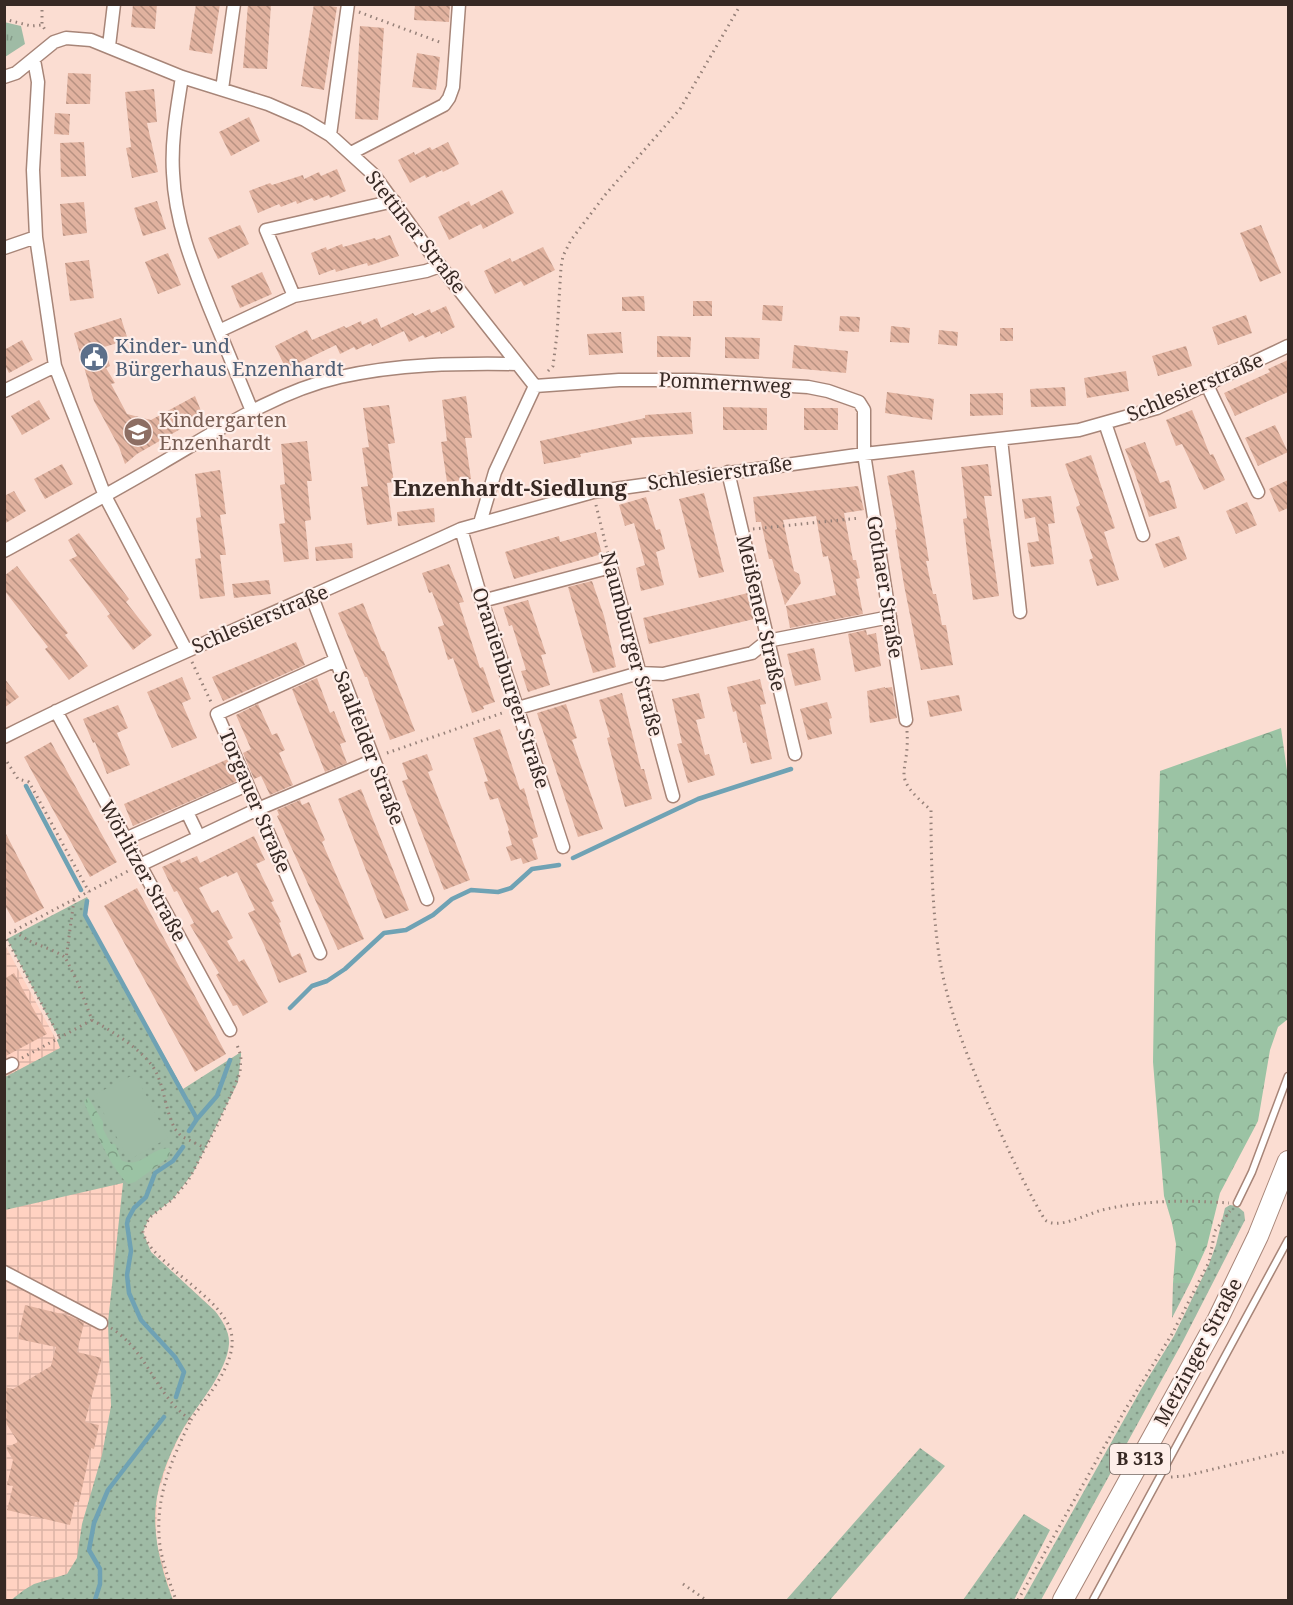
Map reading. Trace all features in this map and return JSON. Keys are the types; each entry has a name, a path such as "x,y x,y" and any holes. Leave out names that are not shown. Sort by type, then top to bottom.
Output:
{"main road":[{"name":"Metzinger Straße","path":"1064,1600 1218,1319 1258,1236 1288,1161"}],"street":[{"path":"110,46 114,4"},
{"path":"222,89 234,4"},
{"path":"330,135 348,4"},
{"path":"351,153 444,105 453,87 459,4"},
{"name":"Stettiner Straße","path":"54,42 76,38 110,46 182,77 278,108 330,135 375,174 440,266 535,386"},
{"path":"4,77 16,73 54,42"},
{"path":"34,60 38,82 33,170 36,237 43,297 56,366 105,496 186,650"},
{"path":"182,77 173,147 173,173 178,212 188,252 252,411"},
{"path":"294,296 266,230 394,201"},
{"path":"4,248 36,237"},
{"path":"219,331 294,296 426,271 440,266"},
{"name":"Schlesierstraße","path":"4,737 186,650 480,523 593,492 864,454 1053,434 1105,423 1157,408 1288,346"},
{"path":"4,550 105,496 252,411 291,393 339,377 430,364 517,364"},
{"path":"4,391 56,366"},
{"name":"Pommernweg","path":"535,386 619,380 694,380 808,387 828,391 859,402 864,410 864,454"},
{"path":"1207,385 1258,492"},
{"path":"480,523 495,472 535,386"},
{"path":"1105,423 1143,535"},
{"path":"1001,439 1020,612"},
{"name":"Gothaer Straße","path":"864,454 906,720"},
{"name":"Meißener Straße","path":"728,472 795,754"},
{"name":"Oranienburger Straße","path":"461,530 482,601 563,846"},
{"path":"482,601 611,567"},
{"name":"Naumburger Straße","path":"611,567 673,796"},
{"name":"Saalfelder Straße","path":"312,597 427,899"},
{"path":"518,708 639,673 663,674 752,653 767,641 890,617"},
{"path":"217,714 336,660"},
{"name":"Wörlitzer Straße","path":"56,711 230,1030"},
{"name":"Torgauer Straße","path":"217,714 320,953"},
{"path":"140,865 258,809 374,760"},
{"path":"125,839 247,785"},
{"path":"188,812 199,837"},
{"path":"4,1272 101,1323"}],"lane":[{"path":"1237,1203 1252,1172 1288,1076"},
{"path":"1093,1600 1288,1240"}],"path":[{"path":"42,4 42,25 54,42"},
{"path":"535,386 553,366 561,267 563,256 571,240 604,195 680,109 741,4"},
{"path":"369,16 447,45 456,46"},
{"path":"4,19 32,26 42,25"},
{"name":"Naumburger Straße","path":"593,492 611,567"},
{"path":"742,530 874,517"},
{"name":"Torgauer Straße","path":"186,650 217,714"},
{"path":"374,760 390,752 518,708"},
{"path":"906,720 908,740 903,771 904,780 909,790 930,810 931,871 938,948 954,1018 964,1048 1002,1137 1026,1188 1045,1220 1058,1224 1103,1210 1149,1202 1237,1203"},
{"path":"4,757 18,779 29,782 89,892"},
{"path":"60,1038 5,935 140,865"},
{"path":"66,959 74,900"},
{"path":"15,931 25,940 46,946 66,959 92,1020 118,1036 147,1060 156,1072 175,1129 181,1136 205,1148"},
{"path":"8,1066 92,1020"},
{"path":"176,1600 160,1547 159,1508 169,1468 191,1420 226,1365 232,1344 232,1334 217,1309 158,1255 148,1244 143,1232 149,1218 173,1199 188,1181 234,1090 242,1064 240,1049 230,1030"},
{"path":"1018,1600 1125,1410 1172,1334 1209,1262 1215,1231 1237,1203"},
{"path":"101,1323 132,1346 147,1364 172,1405 191,1420"},
{"path":"1161,1478 1185,1476 1288,1450"},
{"path":"683,1584 706,1600"}],"shaded area":[{"path":"4,943 59,1045 124,1182 142,1239 151,1252 215,1311 228,1335 226,1356 221,1369 182,1431 170,1456 157,1496 156,1541 173,1600 5,1600"}],"green space":[{"path":"4,22 21,26 25,44 5,57"},
{"path":"1281,728 1288,778 1288,1019 1278,1027 1270,1050 1258,1121 1220,1193 1207,1246 1190,1283 1173,1283 1176,1244 1164,1196 1153,1062 1160,771"},
{"path":"87,897 89,901 86,916 183,1089 241,1052 238,1082 193,1173 173,1199 149,1218 143,1232 151,1252 215,1311 225,1326 229,1340 227,1355 218,1377 189,1419 167,1462 157,1497 156,1537 161,1563 173,1600 11,1600 34,1584 67,1574 77,1558 82,1524 102,1455 111,1406 108,1322 123,1183 5,1210 5,1077 60,1048 57,1040 59,1038 7,939"},
{"path":"135,1074 168,1138 129,1160 94,1095"},
{"path":"88,1097 103,1122 103,1129 111,1144 115,1144 121,1160 140,1161 156,1151 169,1148 168,1158 135,1182 128,1184 114,1166 103,1146 84,1102"},
{"path":"1230,1205 1237,1206 1244,1212 1245,1220 1183,1341 1041,1600 1023,1600 1140,1391 1174,1336 1209,1264 1225,1208"},
{"path":"1173,1283 1190,1283 1172,1318"},
{"path":"920,1448 945,1466 830,1600 786,1600"},
{"path":"1024,1514 1050,1530 1014,1600 963,1600"}],"building":[{"path":"133,4 157,4 155,29 131,27"},
{"path":"196,4 220,4 212,54 189,50"},
{"path":"248,4 271,4 267,69 243,68"},
{"path":"314,4 337,7 324,90 301,86"},
{"path":"415,4 450,4 449,22 414,20"},
{"path":"360,26 384,28 378,120 355,119"},
{"path":"417,53 440,57 436,90 412,87"},
{"path":"68,73 91,74 90,104 66,104"},
{"path":"154,89 157,122 147,123 158,172 132,178 126,148 131,147 125,92"},
{"path":"55,113 70,114 69,135 54,134"},
{"path":"249,117 260,141 231,156 219,132"},
{"path":"84,142 86,176 61,177 60,143"},
{"path":"448,142 459,164 426,178 425,175 410,183 398,160 430,147 432,150"},
{"path":"337,169 346,191 330,198 329,195 314,201 312,198 281,207 279,204 258,213 249,191 303,175 304,179 319,172 321,176"},
{"path":"502,190 514,213 483,229 481,224 449,240 438,217 469,201 471,206"},
{"path":"157,201 166,229 143,236 134,208"},
{"path":"84,202 87,233 63,236 60,204"},
{"path":"240,225 249,244 218,259 208,238"},
{"path":"1261,225 1281,273 1260,282 1240,233"},
{"path":"390,235 399,256 368,266 367,263 336,272 335,269 319,275 311,253 326,247 327,250 342,244 343,247"},
{"path":"543,247 555,270 524,286 521,281 495,294 484,271 510,258 512,262"},
{"path":"168,253 181,285 158,294 145,262"},
{"path":"89,260 94,298 70,301 65,263"},
{"path":"262,272 272,294 240,308 231,286"},
{"path":"644,296 645,311 622,311 622,297"},
{"path":"693,301 712,301 712,316 693,316"},
{"path":"763,305 783,306 782,321 762,320"},
{"path":"446,306 455,327 425,338 423,335 409,342 404,331 372,346 371,343 356,350 354,347 340,354 336,345 286,369 275,346 307,330 312,340 361,321 362,325 377,318 381,328 413,313 415,316 430,309 431,313"},
{"path":"1246,315 1252,333 1218,345 1212,327"},
{"path":"840,316 860,317 859,332 839,331"},
{"path":"121,318 128,340 104,347 110,366 106,368 115,383 111,384 127,414 151,420 195,396 203,416 137,454 125,464 119,447 94,401 74,333"},
{"path":"891,326 910,328 909,343 890,342"},
{"path":"1000,328 1013,328 1013,341 1000,341"},
{"path":"939,330 958,332 957,346 938,344"},
{"path":"621,332 623,353 589,355 587,334"},
{"path":"657,336 691,337 690,357 657,357"},
{"path":"725,337 760,338 759,359 725,358"},
{"path":"22,340 33,360 9,373 4,363 4,350"},
{"path":"794,345 848,351 846,373 792,368"},
{"path":"1186,346 1192,366 1158,376 1152,356"},
{"path":"1288,360 1288,392 1235,416 1224,393 1270,372 1268,369"},
{"path":"1126,371 1129,391 1087,398 1084,378"},
{"path":"1065,387 1066,406 1031,407 1030,389"},
{"path":"887,392 934,399 932,420 885,413"},
{"path":"1003,393 1003,415 970,416 970,394"},
{"path":"466,396 472,438 465,438 471,479 447,482 441,442 447,441 442,400"},
{"path":"39,400 50,419 22,435 11,416"},
{"path":"389,405 395,443 388,444 394,482 387,483 392,521 367,525 361,487 368,486 362,448 369,447 363,408"},
{"path":"723,407 767,408 767,430 723,430"},
{"path":"804,408 838,408 838,430 804,430"},
{"path":"1192,410 1210,455 1213,454 1225,480 1204,490 1182,444 1176,446 1166,420"},
{"path":"691,412 693,434 631,438 632,444 544,464 540,441 645,418 645,415"},
{"path":"1275,425 1288,452 1258,466 1245,438"},
{"path":"307,441 312,481 307,481 311,520 305,521 309,559 284,562 279,524 285,523 280,485 285,484 281,444"},
{"path":"1145,442 1160,483 1169,480 1177,508 1149,517 1125,449"},
{"path":"1091,455 1115,528 1104,532 1119,580 1097,586 1089,560 1093,558 1076,507 1080,505 1065,464"},
{"path":"62,464 73,484 45,499 34,479"},
{"path":"988,464 992,496 984,496 999,596 973,600 963,519 967,518 961,467"},
{"path":"220,470 226,514 220,515 226,555 220,555 225,596 200,599 195,559 201,558 196,518 201,517 195,474"},
{"path":"914,470 929,561 926,561 942,625 946,625 953,665 921,670 904,585 887,476"},
{"path":"1288,480 1288,508 1279,512 1269,489"},
{"path":"858,486 864,510 844,513 853,560 856,560 860,578 856,579 863,614 790,628 786,606 836,595 828,556 823,557 816,516 783,520 794,571 799,574 801,583 785,605 772,559 769,559 761,522 756,522 753,497"},
{"path":"14,491 26,511 4,524 4,496"},
{"path":"704,493 724,572 699,578 679,499"},
{"path":"1051,496 1055,523 1048,524 1054,564 1031,567 1027,543 1039,541 1035,517 1025,519 1022,499"},
{"path":"646,497 656,530 660,529 665,549 656,552 664,585 641,591 636,568 645,565 634,523 625,526 619,505"},
{"path":"1247,502 1257,525 1236,534 1226,511"},
{"path":"434,508 435,522 398,526 397,512"},
{"path":"596,532 602,554 514,579 505,552 559,536 560,542"},
{"path":"79,533 129,599 126,602 152,635 133,650 107,616 110,614 69,560 77,556 68,540"},
{"path":"1179,536 1187,559 1164,568 1155,544"},
{"path":"352,543 353,558 316,561 315,547"},
{"path":"449,564 464,602 459,603 480,668 483,667 495,702 472,713 453,658 448,660 438,627 444,625 432,592 429,593 422,573"},
{"path":"17,566 68,633 65,635 88,666 69,680 45,649 48,647 4,590 4,576"},
{"path":"269,580 271,594 234,598 232,584"},
{"path":"592,581 604,616 616,667 593,673 568,587"},
{"path":"748,593 754,619 649,644 643,618"},
{"path":"528,600 546,654 541,655 550,685 528,692 521,671 526,670 512,625 509,626 503,607"},
{"path":"363,603 415,731 390,740 367,677 365,677 338,613"},
{"path":"866,630 867,635 876,633 881,666 855,672 848,634"},
{"path":"296,642 305,665 223,701 212,677"},
{"path":"814,648 821,680 795,686 787,654"},
{"path":"182,677 191,699 182,703 197,738 172,748 147,692"},
{"path":"4,678 19,697 4,708"},
{"path":"317,678 330,713 334,711 346,742 340,744 347,763 325,772 292,689"},
{"path":"760,679 766,704 760,705 772,759 751,764 727,687"},
{"path":"892,687 897,718 870,723 867,691"},
{"path":"622,693 641,769 644,769 652,799 625,807 607,738 610,737 599,700"},
{"path":"699,693 705,718 696,720 705,755 709,754 715,775 688,783 677,744 682,743 672,699"},
{"path":"959,695 962,711 930,717 927,701"},
{"path":"827,702 832,718 829,719 832,734 808,740 800,709"},
{"path":"258,704 272,735 277,733 285,750 279,753 293,785 270,795 261,776 254,779 243,753 251,749 236,715"},
{"path":"566,704 577,738 572,740 603,829 578,837 537,713"},
{"path":"118,705 128,728 117,733 130,765 107,774 83,719"},
{"path":"500,729 520,790 524,788 538,837 532,839 538,859 523,864 521,858 511,861 506,847 512,845 509,830 498,798 490,800 484,782 488,781 473,738"},
{"path":"51,742 117,862 90,877 24,757"},
{"path":"427,754 433,770 428,772 470,880 444,890 402,781 408,779 402,763"},
{"path":"228,759 237,781 133,826 124,804"},
{"path":"361,789 409,910 385,919 338,799"},
{"path":"300,800 302,805 309,802 325,840 322,842 364,939 338,950 277,816 279,815 277,810"},
{"path":"4,830 44,908 15,923 4,904"},
{"path":"254,836 265,860 256,864 274,901 271,902 281,922 279,923 292,957 300,953 307,972 279,983 248,913 255,910 237,872 199,888 212,913 218,910 233,938 227,941 239,962 244,959 268,1002 243,1016 237,1005 233,1006 216,975 219,973 190,925 194,923 177,891 174,892 162,867 180,859 181,863 197,856 200,863"},
{"path":"137,888 226,1054 195,1072 104,906"},
{"path":"14,973 47,1034 4,1057 4,979"},
{"path":"25,1305 70,1316 84,1323 77,1352 102,1358 85,1422 99,1425 94,1449 91,1448 79,1502 75,1502 70,1525 7,1510 13,1486 7,1485 13,1460 6,1448 18,1442 4,1420 4,1387 13,1389 51,1366 56,1347 18,1339"}],"waterway":[{"path":"573,858 698,799 791,769"},
{"path":"26,786 81,890"},
{"path":"290,1008 312,986 327,981 345,969 384,933 406,930 433,915 452,899 471,890 498,892 511,888 532,869 559,865"},
{"path":"87,901 85,915 197,1119 189,1131"},
{"path":"197,1119 217,1096 230,1060"},
{"path":"176,1397 184,1372 175,1357 141,1320 129,1293 127,1275 131,1251 127,1224 134,1208 146,1197 155,1173 173,1161 183,1147"},
{"path":"95,1600 100,1584 100,1569 89,1550 94,1523 108,1490 164,1417"}],"place":[{"name":"Kinder- und Bürgerhaus Enzenhardt","path":"94,357"},
{"name":"Kindergarten Enzenhardt","path":"138,432"}],"district":[{"name":"Enzenhardt-Siedlung","path":"510,488"}]}
